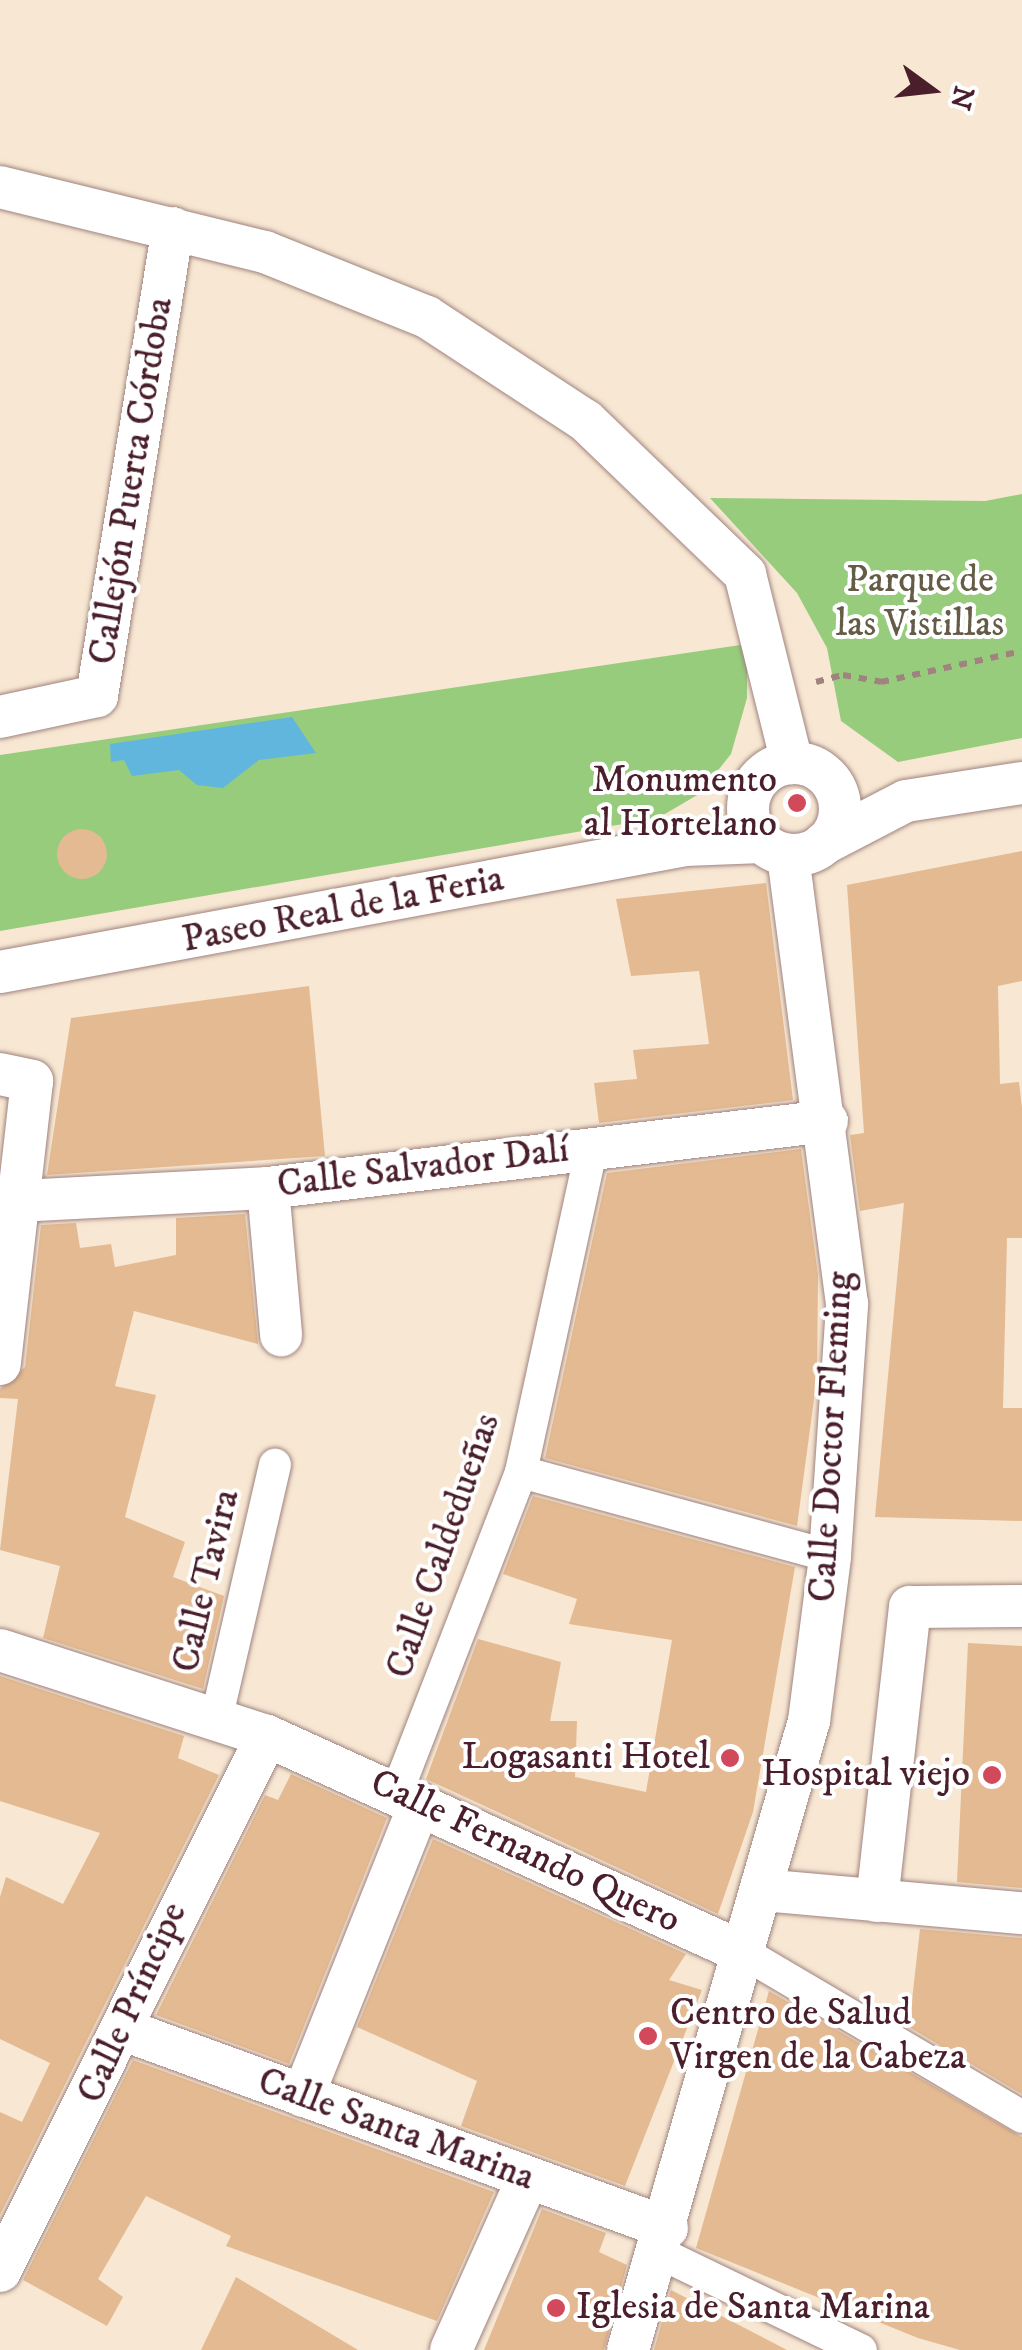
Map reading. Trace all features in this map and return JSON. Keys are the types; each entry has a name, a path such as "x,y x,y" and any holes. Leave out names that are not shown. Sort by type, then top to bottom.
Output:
{"street":[{"path":"0,187 265,252 427,317 586,421 745,574 806,767 840,807 791,847"},
{"name":"Callejón Puerta Córdoba","path":"0,717 97,696 173,228"},
{"path":"685,845 754,786 806,767 906,800"},
{"path":"791,847 906,800 1022,783"},
{"name":"Calle Doctor Fleming","path":"628,2350 664,2241 809,1721 830,1556 847,1304 791,847 749,816 754,786"},
{"name":"Paseo Real de la Feria","path":"0,972 685,845 791,847"},
{"path":"0,1074 32,1081 0,1364"},
{"name":"Calle Salvador Dalí","path":"18,1201 268,1188 592,1146 827,1121"},
{"name":"Calle Caldedueñas","path":"409,1797 521,1472 592,1146"},
{"path":"268,1188 281,1335"},
{"name":"Calle Tavira","path":"217,1716 275,1465"},
{"path":"521,1472 830,1556"},
{"path":"877,1902 910,1607 1022,1606"},
{"name":"Calle Fernando Quero","path":"0,1650 217,1716 409,1797 744,1953 1022,2117"},
{"name":"Calle Príncipe","path":"0,2270 124,2030 191,1874 266,1736"},
{"path":"303,2096 409,1797"},
{"path":"762,1890 1022,1913"},
{"name":"Calle Santa Marina","path":"124,2030 528,2178 664,2241 860,2350"},
{"path":"450,2350 528,2178"}],"path":[{"path":"781,690 843,675 881,682 1022,651"}],"green space":[{"name":"Parque de las Vistillas","path":"1022,494 1022,738 898,762 841,721 827,648 797,593 710,498 985,501"},
{"name":"Parque de las Vistillas","path":"747,644 747,698 731,754 699,794 658,818 0,931 0,755"}],"water":[{"path":"292,717 316,753 259,760 223,788 197,785 179,770 132,776 124,760 111,762 110,744"}],"building":[{"path":"72,830 92,830 106,844 106,864 92,878 72,878 58,864 58,844"},
{"path":"1022,851 1022,981 998,986 1000,1084 1019,1082 1022,1108 1022,1238 1007,1238 1003,1408 1022,1408 1022,1521 875,1517 904,1203 860,1211 850,1135 864,1133 847,885"},
{"path":"766,883 793,1100 599,1123 594,1083 637,1079 633,1050 709,1044 699,971 631,976 616,899"},
{"path":"309,986 325,1156 47,1175 71,1018"},
{"path":"801,1149 818,1275 817,1377 797,1526 545,1458 607,1173"},
{"path":"245,1214 258,1344 134,1311 115,1386 156,1395 125,1517 185,1542 173,1577 224,1596 203,1689 43,1638 60,1566 0,1550 18,1399 0,1398 0,1389 25,1367 41,1225 76,1223 80,1248 111,1244 115,1267 176,1255 176,1218"},
{"path":"533,1496 795,1567 753,1812 718,1914 426,1779 478,1639 561,1662 550,1721 577,1721 575,1777 646,1792 672,1640 569,1624 577,1599 503,1574"},
{"name":"Hospital viejo","path":"968,1643 1022,1646 1022,1888 957,1882"},
{"path":"0,1676 184,1736 178,1758 219,1775 0,2215 0,2112 22,2122 50,2063 0,2039 0,1897 6,1877 63,1904 100,1833 0,1801"},
{"path":"291,1774 387,1818 289,2064 156,2015 265,1795 278,1800"},
{"path":"433,1839 686,1954 669,1980 702,1990 625,2186 461,2126 477,2081 357,2027"},
{"path":"920,1929 1022,1938 1022,2094 909,2027"},
{"path":"769,1991 1022,2137 1022,2350 960,2350 918,2338 696,2248"},
{"path":"133,2060 494,2192 437,2321 226,2246 231,2236 146,2196 98,2279 123,2297 107,2326 23,2280"},
{"name":"Iglesia de Santa Marina","path":"542,2209 606,2233 599,2252 627,2265 604,2350 484,2350"},
{"path":"236,2277 358,2350 201,2350"},
{"path":"671,2290 787,2350 654,2350"}],"place":[{"name":"Monumento al Hortelano","path":"797,803"},
{"name":"Logasanti Hotel","path":"730,1758"},
{"name":"Hospital viejo","path":"992,1775"},
{"name":"Centro de Salud Virgen de la Cabeza","path":"648,2036"},
{"name":"Iglesia de Santa Marina","path":"556,2308"}]}
